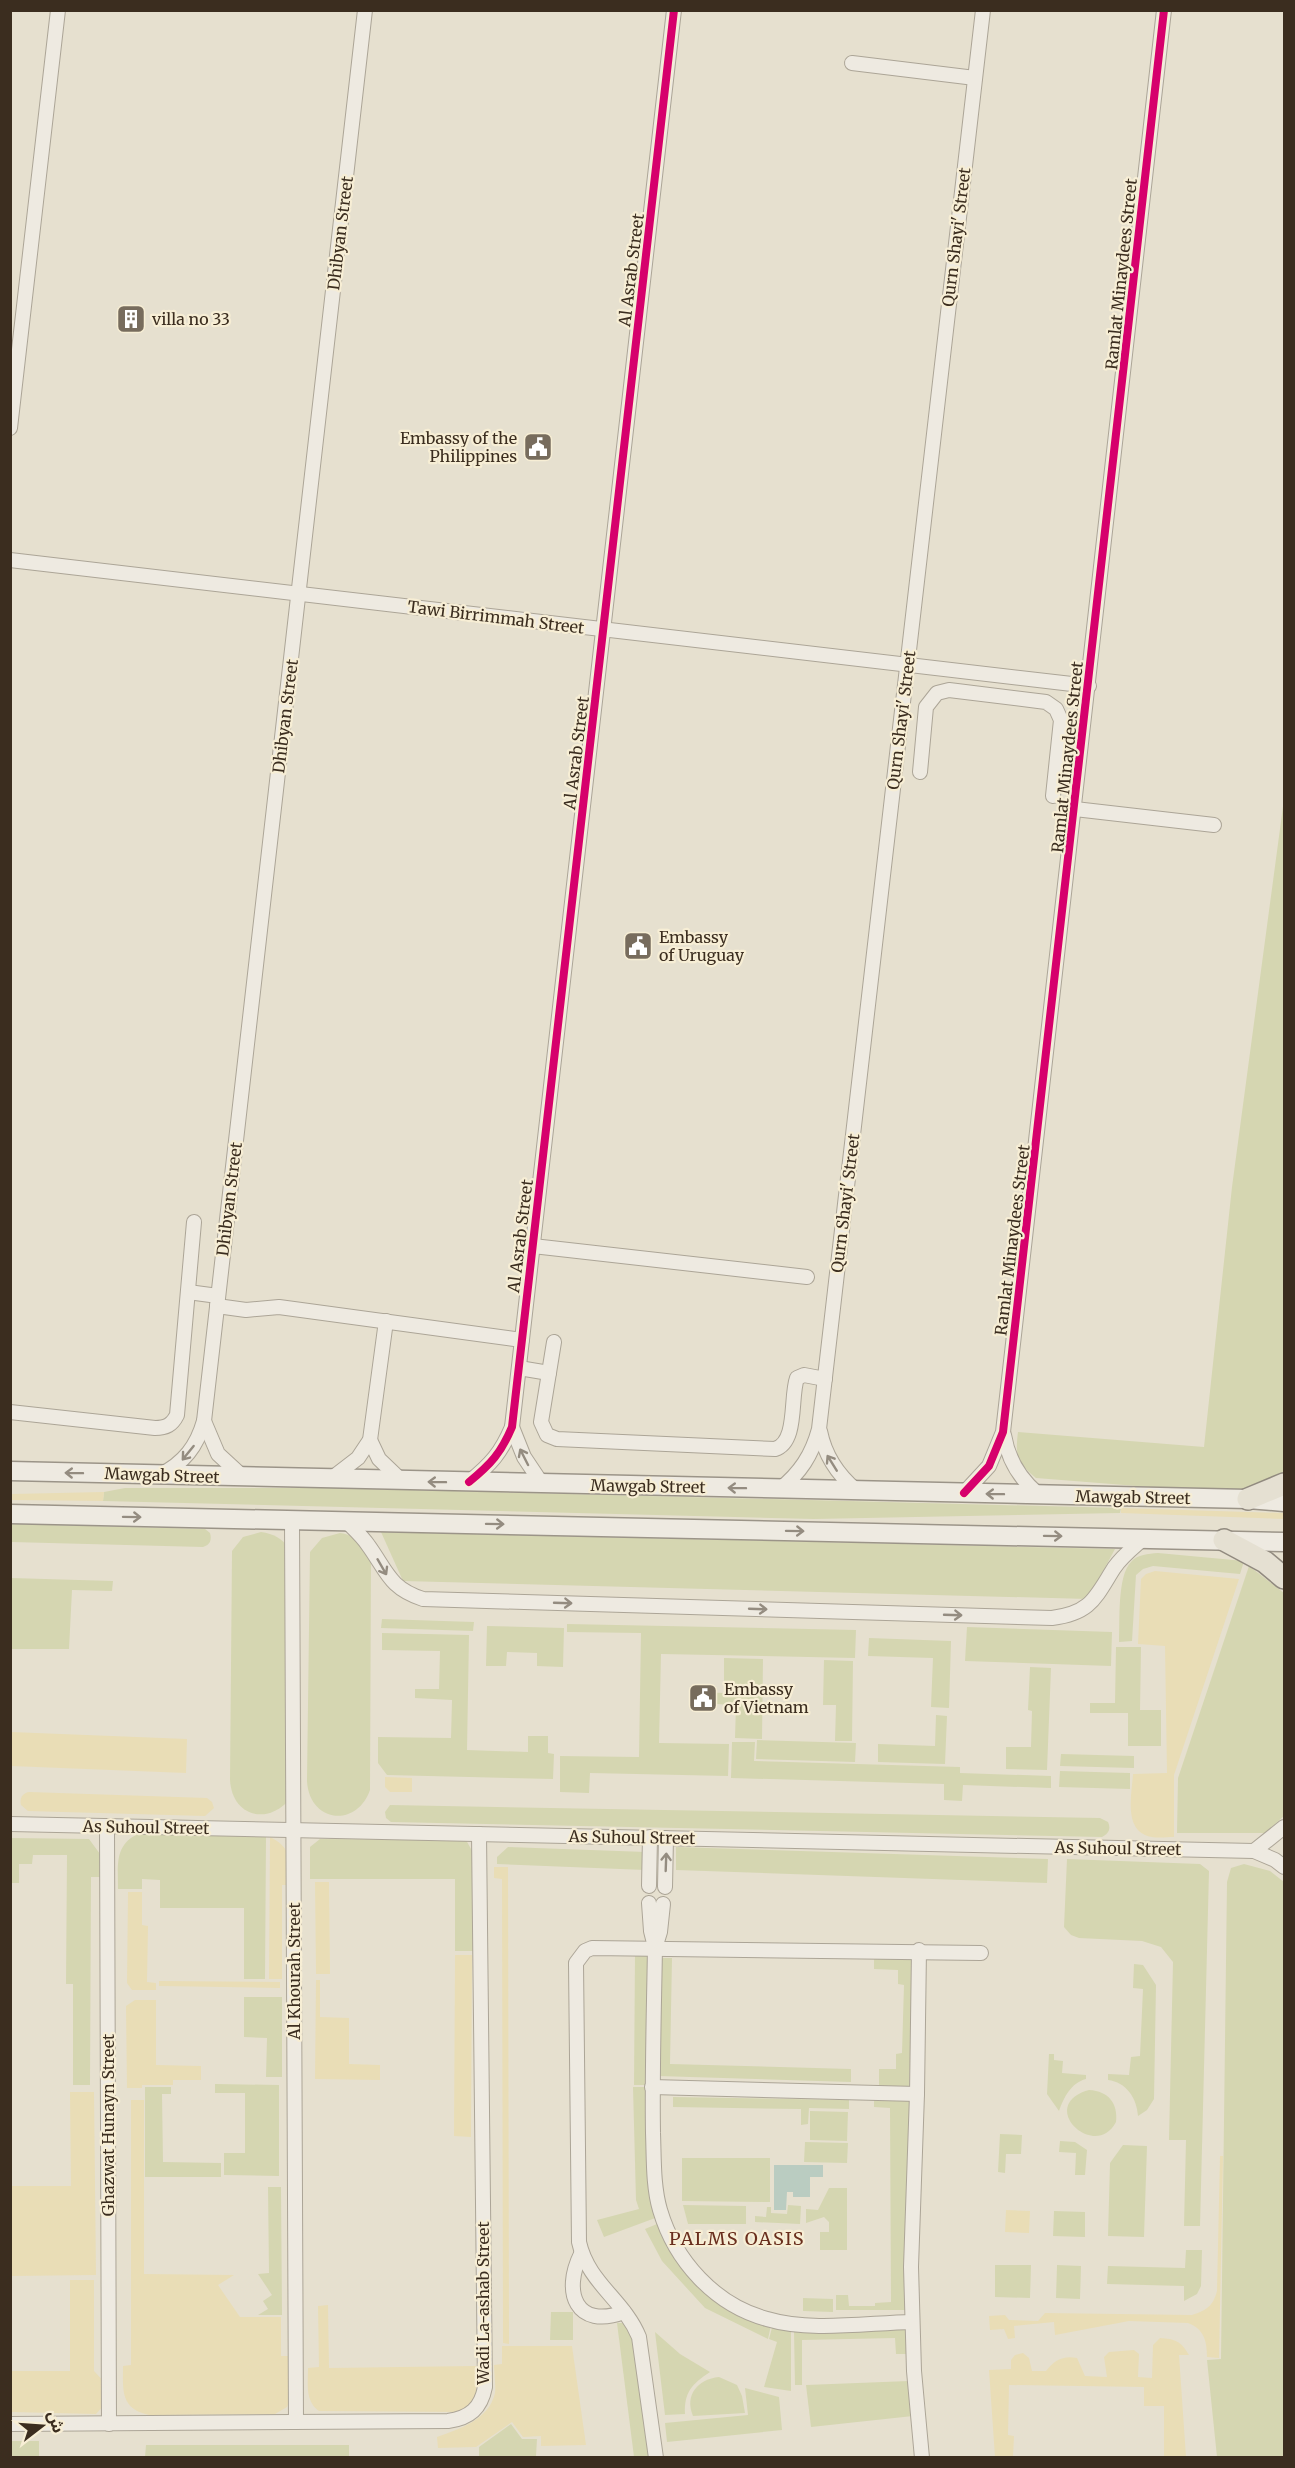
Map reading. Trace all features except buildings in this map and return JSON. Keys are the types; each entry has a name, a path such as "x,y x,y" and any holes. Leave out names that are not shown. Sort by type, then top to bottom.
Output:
{"main road":[{"name":"Mawgab Street","path":"10,1471 1248,1499 1284,1502"},
{"path":"1248,1499 1284,1484"},
{"path":"10,1514 1284,1542"},
{"path":"1224,1540 1265,1562 1284,1578"}],"street":[{"path":"10,428 58,10"},
{"name":"Dhibyan Street","path":"160,1475 176,1466 189,1453 204,1421 365,10"},
{"name":"Al Asrab Street","path":"469,1482 500,1454 512,1427 674,10"},
{"name":"Qurn Shayi' Street","path":"780,1489 806,1461 819,1429 983,10"},
{"name":"Ramlat Minaydees Street","path":"964,1493 989,1466 1003,1432 1164,10"},
{"path":"852,63 975,78"},
{"name":"Tawi Birrimmah Street","path":"10,560 1089,686"},
{"path":"998,696 1000,675"},
{"path":"920,772 926,707 932,697 949,690 1046,702 1060,714 1062,726 1053,796"},
{"path":"1075,809 1214,825"},
{"path":"10,1412 155,1428 169,1426 177,1415 194,1222"},
{"path":"533,1246 807,1277"},
{"path":"188,1292 246,1310 279,1307 522,1340"},
{"path":"332,1479 358,1458 370,1440 386,1321"},
{"path":"554,1342 541,1422 547,1435 557,1440 779,1448 787,1440 797,1378 804,1375 825,1379"},
{"path":"519,1368 549,1373"},
{"name":"Dhibyan Street","path":"204,1421 218,1454 244,1478"},
{"name":"Al Asrab Street","path":"512,1427 524,1457 542,1484"},
{"name":"Qurn Shayi' Street","path":"819,1429 826,1455 833,1466 856,1490"},
{"name":"Ramlat Minaydees Street","path":"1003,1432 1014,1467 1038,1494"},
{"path":"370,1440 380,1459 402,1481"},
{"name":"Al Khourah Street","path":"292,1520 296,2422"},
{"path":"346,1521 367,1543 388,1578 398,1588 423,1599 1052,1618 1070,1615 1085,1608 1098,1596 1122,1558 1144,1538"},
{"name":"As Suhoul Street","path":"10,1824 1254,1851 1275,1860 1284,1867"},
{"name":"Ghazwat Hunayn Street","path":"107,1826 110,2424"},
{"path":"1254,1851 1284,1827"},
{"name":"Wadi La-ashab Street","path":"10,2424 448,2421 460,2420 470,2415 478,2407 485,2387 479,1834"},
{"path":"649,1886 650,1838"},
{"path":"665,1887 666,1838"},
{"path":"656,1904 651,1931 655,1947 652,2087 655,2178 660,2209 671,2239 688,2266 710,2289 736,2307 756,2315 797,2325 912,2322"},
{"path":"656,2457 639,2337 624,2312 594,2277 581,2254 578,2231 576,1963 585,1951 592,1948 919,1950 981,1953"},
{"path":"919,1950 917,2094 911,2209 912,2322 922,2457"},
{"path":"652,2087 917,2094"},
{"path":"581,2254 574,2268 571,2287 574,2299 580,2308 599,2316 624,2312"}],"green space":[{"path":"1284,799 1284,1479 1262,1492 1213,1492 1036,1478 1021,1463 1017,1453 1018,1432 1204,1447 1232,1187"},
{"path":"125,1488 335,1488 1121,1508 1120,1513 814,1519 103,1501 104,1492"},
{"path":"11,1524 205,1529 210,1533 211,1538 209,1544 203,1547 11,1542"},
{"path":"261,1532 277,1537 289,1548 290,1799 281,1807 261,1814 244,1809 237,1802 230,1780 232,1551 243,1537"},
{"path":"381,1532 1115,1549 1088,1599 403,1581"},
{"path":"340,1533 351,1536 359,1542 371,1559 370,1790 355,1811 334,1816 324,1812 316,1805 310,1795 307,1781 310,1552 322,1538"},
{"path":"1158,1553 1244,1561 1240,1574 1153,1566 1143,1569 1136,1575 1132,1641 1119,1642 1123,1578 1131,1562 1137,1557"},
{"path":"1249,1566 1284,1593 1284,1816 1265,1833 1177,1833 1178,1778"},
{"path":"11,1578 113,1581 112,1591 72,1590 69,1649 11,1649"},
{"path":"382,1619 474,1622 473,1631 381,1628"},
{"path":"567,1624 856,1630 855,1658 661,1654 659,1743 729,1744 728,1776 590,1773 589,1793 560,1792 560,1756 639,1757 641,1633 567,1632"},
{"path":"487,1626 564,1628 563,1667 537,1666 537,1653 507,1652 506,1666 486,1666"},
{"path":"967,1627 1112,1632 1111,1666 965,1661"},
{"path":"382,1633 469,1635 467,1750 528,1752 528,1736 548,1736 548,1753 554,1754 553,1779 387,1775 378,1763 378,1737 451,1738 452,1700 415,1698 415,1689 439,1689 440,1651 382,1650"},
{"path":"869,1638 951,1641 949,1708 931,1707 933,1658 868,1656"},
{"path":"1116,1647 1141,1647 1140,1710 1161,1710 1161,1746 1128,1746 1128,1713 1090,1713 1090,1703 1115,1703"},
{"path":"724,1658 763,1659 762,1739 735,1738 736,1705 697,1703 697,1692 724,1693"},
{"path":"824,1660 853,1661 852,1741 835,1741 836,1705 823,1705"},
{"path":"1030,1667 1051,1668 1047,1770 1006,1769 1006,1747 1031,1747 1032,1711 1028,1710"},
{"path":"936,1715 947,1716 945,1764 878,1762 878,1744 935,1746"},
{"path":"757,1740 856,1743 855,1762 756,1759"},
{"path":"732,1742 755,1742 754,1761 960,1767 960,1773 1051,1776 1051,1788 963,1785 962,1801 944,1800 944,1784 731,1778"},
{"path":"1061,1754 1134,1756 1134,1768 1060,1766"},
{"path":"1060,1771 1130,1773 1130,1789 1059,1787"},
{"path":"390,1805 1100,1818 1108,1822 1109,1829 1108,1833 1102,1837 391,1822 386,1818 385,1812"},
{"path":"140,1833 266,1836 265,1979 244,1979 244,1908 160,1908 160,1880 142,1879 142,1889 118,1889 119,1856 126,1843"},
{"path":"11,1838 89,1839 100,1854 100,1877 91,1877 90,2085 73,2085 73,1984 66,1984 67,1855 33,1855 32,1864 19,1864 19,1883 11,1883"},
{"path":"320,1839 466,1840 476,1858 476,1951 455,1951 455,1879 310,1879 310,1847"},
{"path":"508,1847 646,1852 645,1870 497,1864 497,1857"},
{"path":"676,1847 1048,1859 1047,1883 676,1870"},
{"path":"1067,1859 1200,1864 1209,1871 1200,2226 1184,2226 1186,2140 1169,2140 1173,1962 1161,1947 1142,1941 1079,1938 1071,1935 1064,1927"},
{"path":"1244,1864 1270,1871 1284,1882 1284,2457 1217,2457 1207,2360 1221,2359 1227,1882 1231,1868"},
{"path":"635,1954 650,1954 648,2085 634,2085"},
{"path":"874,1957 914,1959 909,2088 879,2086 879,2069 896,2069 896,2054 902,2053 904,1985 898,1984 898,1970 874,1969"},
{"path":"661,1958 672,1958 670,2064 851,2069 851,2082 658,2076"},
{"path":"1134,1964 1143,1965 1156,1985 1154,2099 1147,2110 1138,2116 1133,2097 1129,2092 1120,2084 1108,2080 1108,2074 1129,2075 1131,2057 1140,2056 1143,1989 1133,1988"},
{"path":"244,1997 282,1997 282,2077 266,2077 267,2038 244,2037"},
{"path":"1049,2054 1054,2054 1054,2060 1063,2061 1062,2073 1086,2075 1086,2079 1069,2091 1059,2111 1047,2094"},
{"path":"215,2084 279,2085 279,2176 224,2175 224,2153 245,2153 245,2093 215,2093"},
{"path":"145,2087 171,2087 171,2094 162,2094 163,2162 221,2163 221,2177 145,2177"},
{"path":"633,2087 649,2087 648,2176 658,2217 604,2237 597,2220 639,2209 636,2200"},
{"path":"1089,2090 1102,2093 1114,2104 1116,2122 1107,2133 1095,2136 1084,2133 1074,2127 1068,2117 1067,2107 1074,2097"},
{"path":"673,2097 849,2100 849,2109 809,2108 808,2124 801,2125 801,2109 673,2107"},
{"path":"874,2097 910,2097 911,2310 836,2310 836,2295 848,2295 849,2306 875,2306 875,2303 891,2302 890,2108 874,2107"},
{"path":"810,2111 848,2112 847,2141 810,2140"},
{"path":"1000,2134 1022,2135 1021,2154 1006,2154 1005,2173 998,2172"},
{"path":"1060,2141 1075,2142 1087,2150 1085,2175 1075,2175 1076,2153 1059,2152"},
{"path":"805,2142 848,2143 847,2163 804,2162"},
{"path":"1123,2145 1147,2146 1144,2237 1108,2236 1110,2163"},
{"path":"682,2158 770,2158 770,2202 682,2201"},
{"path":"268,2187 281,2187 282,2315 258,2315 268,2309 263,2301 272,2295 258,2274 269,2273"},
{"path":"829,2188 847,2188 847,2250 820,2250 820,2232 829,2232 829,2222 824,2217 806,2223 806,2209 818,2210"},
{"path":"683,2205 746,2206 746,2224 688,2224"},
{"path":"788,2205 801,2206 800,2224 755,2222 755,2216 766,2217 767,2207 771,2207 771,2213 787,2214"},
{"path":"1054,2211 1085,2212 1085,2237 1053,2236"},
{"path":"657,2224 694,2283 741,2318 771,2325 768,2339 705,2308 662,2261 645,2229"},
{"path":"1186,2250 1202,2250 1201,2286 1197,2294 1184,2301 1184,2286 1107,2284 1108,2266 1185,2268"},
{"path":"995,2265 1031,2265 1030,2298 995,2297"},
{"path":"1057,2265 1081,2266 1080,2299 1056,2298"},
{"path":"803,2298 833,2299 833,2312 803,2311"},
{"path":"551,2312 573,2312 573,2340 550,2340"},
{"path":"617,2323 632,2323 651,2457 634,2457"},
{"path":"773,2324 791,2329 791,2391 764,2387 777,2342 769,2339"},
{"path":"906,2329 906,2354 896,2354 895,2338 802,2340 802,2385 795,2385 794,2331"},
{"path":"655,2332 680,2354 710,2372 690,2389 685,2414 665,2415"},
{"path":"719,2377 737,2385 745,2413 693,2416 690,2401 695,2389 711,2378"},
{"path":"909,2381 913,2416 811,2427 806,2385"},
{"path":"745,2388 779,2397 782,2430 667,2442 665,2423 748,2415"},
{"path":"511,2424 522,2439 537,2439 536,2456 479,2456 479,2447"},
{"path":"11,2441 39,2441 39,2457 11,2457"},
{"path":"146,2445 349,2445 349,2457 145,2457"}],"sand":[{"path":"104,1492 103,1501 11,1500 11,1494"},
{"path":"1121,1508 1284,1513 1284,1519 1121,1513"},
{"path":"1155,1571 1239,1579 1174,1775 1174,1837 1148,1836 1138,1831 1131,1808 1133,1774 1167,1773 1165,1646 1138,1644 1141,1579 1146,1574"},
{"path":"11,1732 187,1739 186,1773 11,1766"},
{"path":"385,1777 412,1778 412,1792 390,1792 385,1787"},
{"path":"29,1792 207,1798 212,1802 214,1808 205,1816 28,1811 21,1805 21,1798"},
{"path":"270,1837 283,1846 289,1862 288,1885 282,1885 282,1979 269,1979"},
{"path":"494,1867 508,1867 509,2344 503,2343 502,1879 494,1878"},
{"path":"315,1882 329,1882 330,1974 316,1974"},
{"path":"128,1892 142,1892 142,1925 148,1926 147,1982 156,1983 156,1990 132,1990 127,1983"},
{"path":"455,1955 472,1955 471,2137 454,2136"},
{"path":"316,1980 320,1980 320,2017 349,2018 349,2064 380,2065 380,2080 315,2079"},
{"path":"159,1981 280,1982 280,1988 159,1986"},
{"path":"135,2000 156,2000 156,2065 201,2066 201,2080 173,2080 173,2085 142,2085 142,2088 127,2088 126,2006"},
{"path":"70,2092 94,2092 96,2275 11,2276 11,2186 71,2186"},
{"path":"131,2100 144,2100 144,2274 234,2275 218,2285 240,2317 281,2317 281,2356 291,2356 291,2397 287,2407 275,2414 149,2415 133,2408 125,2397 123,2366 131,2365"},
{"path":"1220,2156 1223,2156 1219,2358 1207,2357 1204,2336 1188,2323 1129,2321 1055,2335 1054,2322 1014,2326 1015,2338 1008,2339 1004,2329 990,2330 989,2316 1005,2315 1009,2320 1038,2321 1045,2313 1192,2315 1205,2309 1214,2300 1217,2291"},
{"path":"1006,2210 1030,2211 1029,2233 1005,2232"},
{"path":"70,2280 94,2280 94,2371 106,2384 104,2405 96,2414 11,2412 11,2371 70,2371"},
{"path":"328,2305 329,2368 476,2366 476,2399 462,2412 319,2411 309,2397 308,2368 319,2367 318,2306"},
{"path":"1160,2338 1177,2342 1189,2355 1179,2355 1186,2457 1164,2457 1164,2406 1144,2406 1144,2387 1009,2385 1008,2435 1014,2436 1013,2457 995,2457 989,2370 1011,2369 1011,2360 1015,2355 1023,2353 1029,2358 1032,2371 1046,2371 1060,2359 1072,2357 1077,2358 1085,2376 1107,2377 1104,2357 1109,2352 1134,2350 1139,2354 1138,2377 1152,2378 1153,2345"},
{"path":"502,2346 572,2346 586,2445 541,2446 541,2436 523,2437 512,2422 476,2447 438,2448 437,2437 472,2422 487,2410 495,2393 494,2365 502,2364"}],"shaded area":[{"path":"774,2165 823,2165 823,2177 810,2177 810,2197 793,2197 793,2192 787,2192 786,2210 774,2210"}],"cycle path":[{"path":"469,1482 495,1458 512,1427 674,10"},
{"path":"964,1493 989,1466 1003,1432 1164,10"}],"place":[{"name":"villa no 33","path":"131,319"},
{"name":"Embassy of the Philippines","path":"538,447"},
{"name":"Embassy of Uruguay","path":"638,946"},
{"name":"Embassy of Vietnam","path":"703,1698"}],"district":[{"name":"PALMS OASIS","path":"737,2239"}]}
